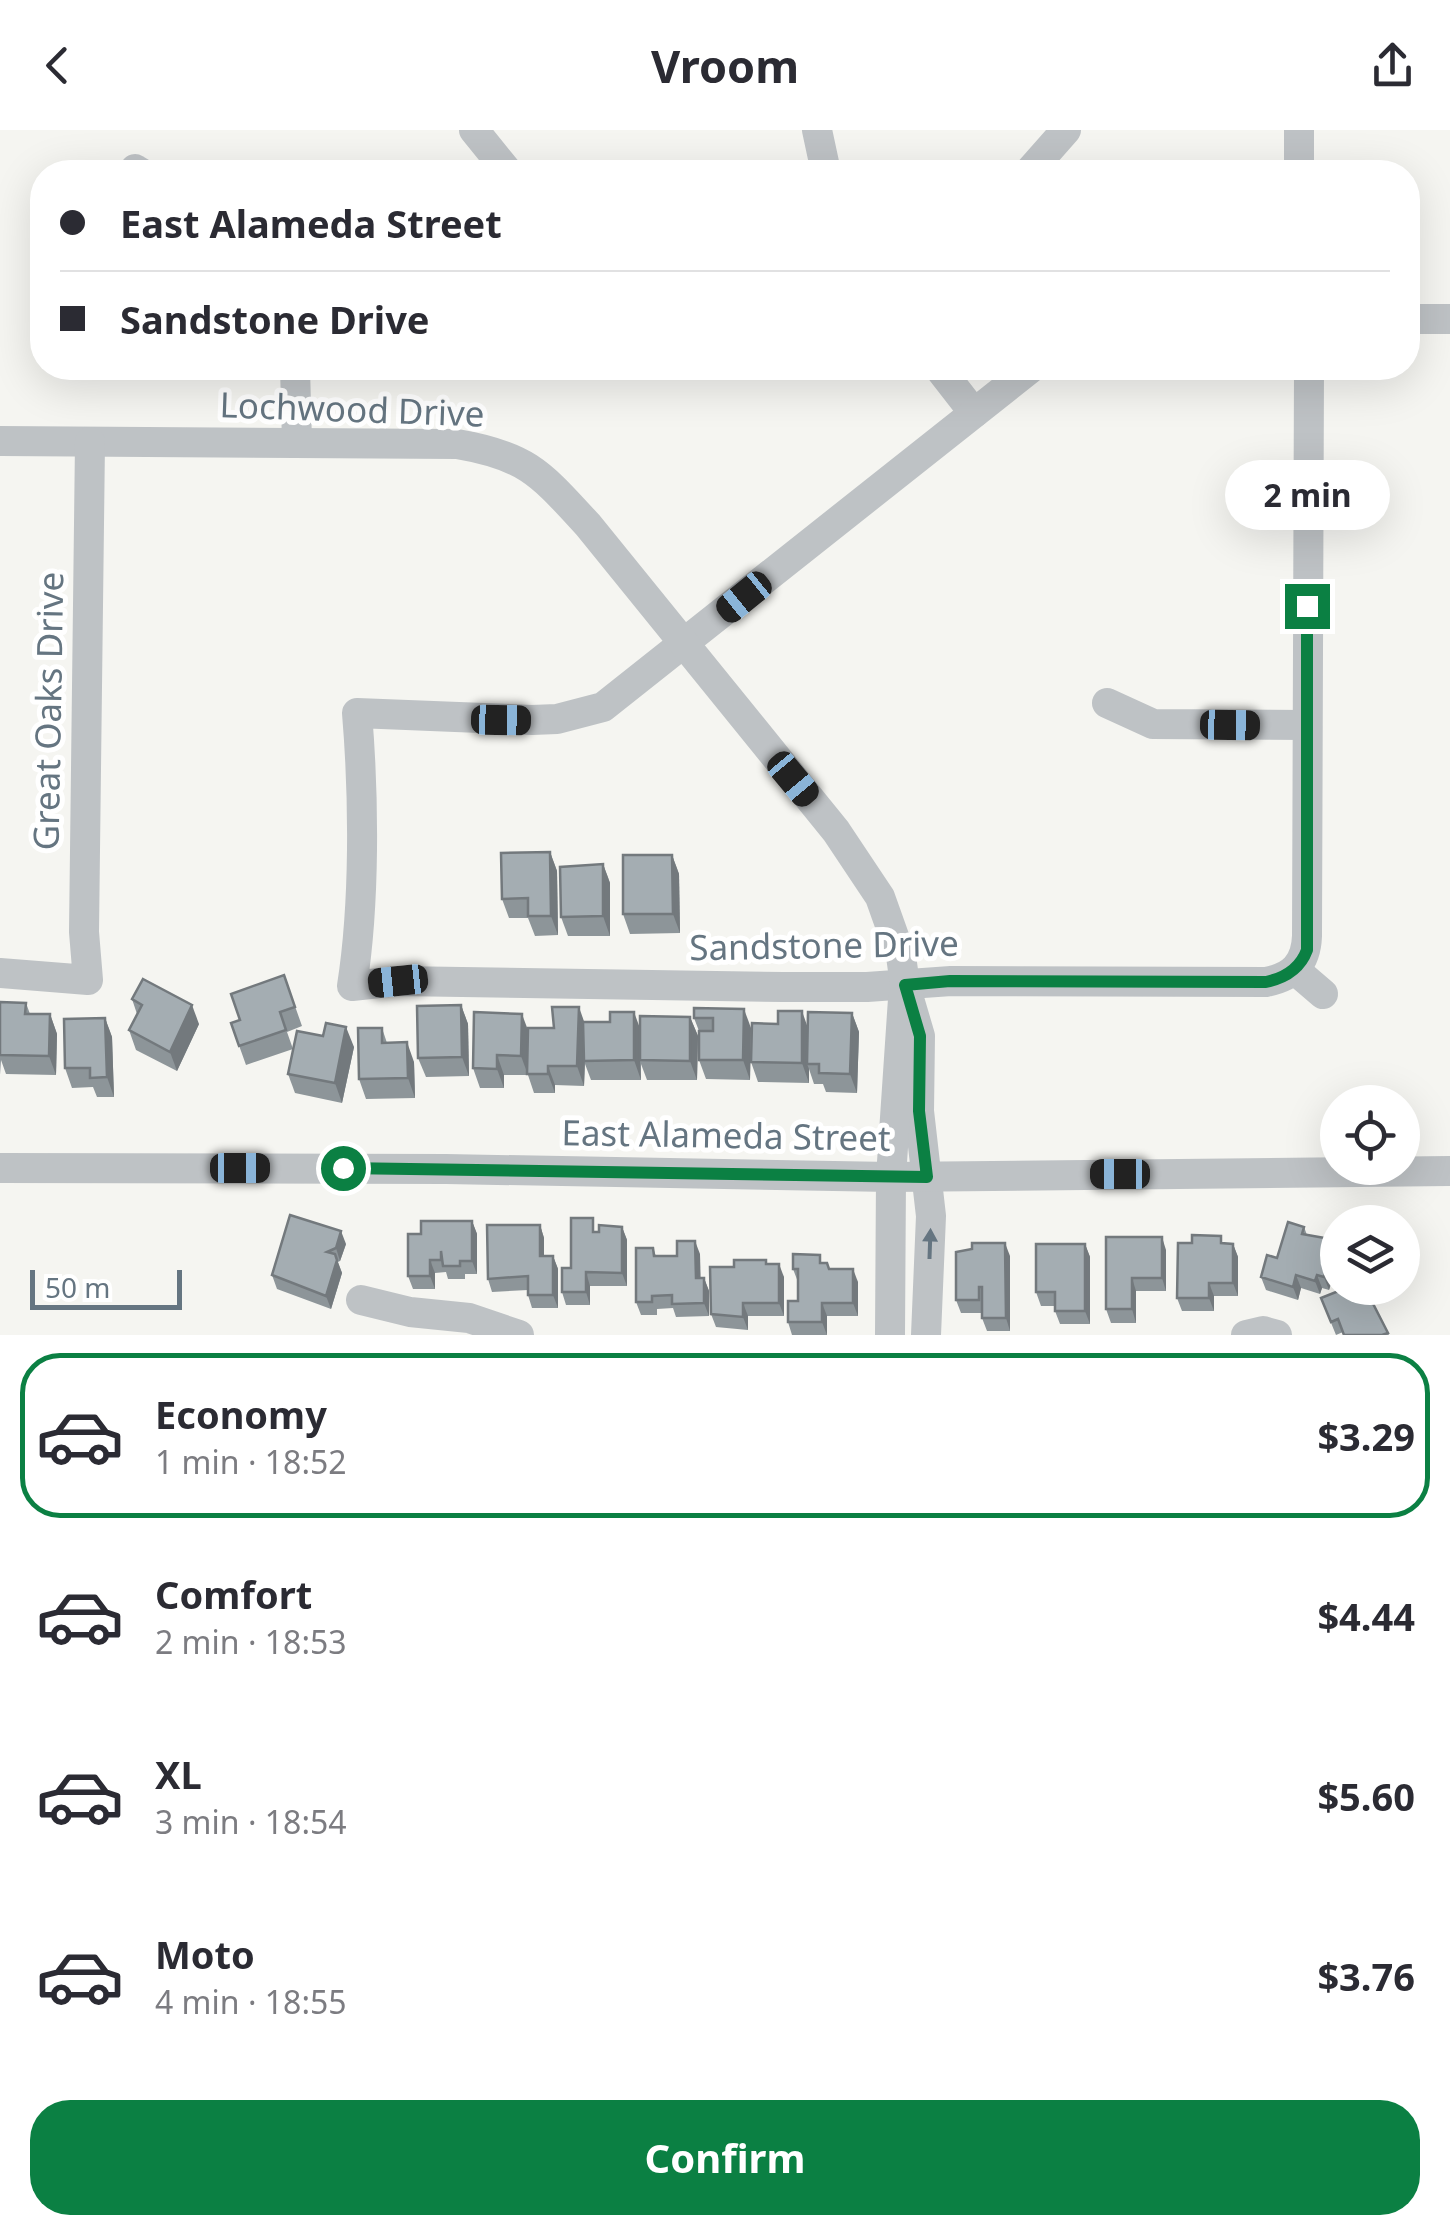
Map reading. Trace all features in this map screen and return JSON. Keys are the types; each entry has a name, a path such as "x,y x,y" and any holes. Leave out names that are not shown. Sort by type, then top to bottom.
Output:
{"street":[{"path":"474,130 498,160"},
{"path":"817,130 823,160"},
{"path":"1040,160 1066,130"},
{"path":"1420,319 1450,319"},
{"path":"295,380 297,442"},
{"path":"949,380 974,413"},
{"path":"684,645 1016,380"},
{"path":"1309,380 1308,936 1303,961 1295,970 1323,994"},
{"name":"Lochwood Drive","path":"0,441 457,444 511,456 544,479 588,525 866,872 894,931 905,985 899,1037 909,1165"},
{"name":"Great Oaks Drive","path":"0,973 88,980 84,932 90,442"},
{"name":"Sandstone Drive","path":"684,645 604,706 557,720 407,718 358,713 358,945 352,986 398,981 783,987 950,981 1266,982 1295,970"},
{"path":"1107,703 1153,724 1306,725"},
{"path":"890,1335 909,1165"},
{"path":"909,1165 931,1216 926,1335"},
{"name":"East Alameda Street","path":"0,1168 909,1165 1450,1171"},
{"path":"361,1300 410,1312 469,1318 520,1335"},
{"path":"1246,1335 1263,1331 1276,1335"}],"building":[{"path":"550,852 551,916 528,916 528,898 502,899 501,853"},
{"path":"623,855 672,855 673,914 623,914"},
{"path":"603,864 603,916 561,917 560,867"},
{"path":"284,975 295,1007 280,1012 286,1030 239,1046 231,1023 240,1020 231,994"},
{"path":"143,979 192,1005 170,1052 129,1030 142,1005 132,999"},
{"path":"0,1002 26,1003 25,1014 50,1014 49,1056 0,1055"},
{"path":"461,1005 462,1057 418,1058 417,1006"},
{"path":"552,1007 579,1007 577,1066 548,1066 548,1074 527,1074 528,1028 554,1028"},
{"path":"694,1008 744,1009 743,1060 699,1060 699,1031 713,1031 713,1018 694,1018"},
{"path":"778,1011 802,1011 802,1063 751,1062 752,1023 778,1024"},
{"path":"474,1012 522,1014 521,1056 497,1055 497,1069 473,1068"},
{"path":"610,1012 634,1012 634,1060 584,1061 583,1022 610,1022"},
{"path":"808,1012 852,1013 850,1074 819,1073 819,1064 807,1064"},
{"path":"640,1016 690,1017 690,1061 640,1060"},
{"path":"105,1018 107,1077 90,1078 90,1068 65,1068 64,1019"},
{"path":"326,1023 346,1027 335,1083 288,1074 297,1031 323,1036"},
{"path":"358,1028 382,1028 382,1043 407,1042 408,1078 359,1079"},
{"path":"290,1215 341,1231 336,1248 327,1252 335,1254 337,1260 326,1296 272,1275"},
{"path":"571,1218 593,1218 593,1232 599,1232 599,1225 622,1227 622,1273 586,1272 586,1292 562,1292 562,1268 571,1268"},
{"path":"421,1221 472,1221 472,1261 443,1266 441,1251 441,1260 430,1260 430,1276 408,1276 408,1234 421,1234"},
{"path":"1288,1222 1304,1227 1302,1234 1320,1237 1320,1276 1315,1281 1296,1275 1293,1287 1261,1277 1267,1255 1277,1258"},
{"path":"487,1225 540,1225 540,1256 553,1256 553,1295 528,1295 528,1276 488,1279"},
{"path":"1192,1235 1221,1236 1221,1243 1233,1244 1233,1283 1209,1283 1209,1298 1177,1298 1178,1243 1192,1243"},
{"path":"1106,1237 1162,1237 1162,1278 1132,1278 1132,1309 1106,1309"},
{"path":"677,1241 695,1241 696,1278 704,1278 704,1303 672,1304 672,1295 652,1296 652,1302 636,1302 636,1248 653,1248 654,1256 677,1256"},
{"path":"972,1243 1005,1243 1006,1318 982,1318 982,1287 979,1300 956,1300 956,1252 972,1249"},
{"path":"1036,1244 1085,1244 1085,1311 1055,1311 1055,1292 1036,1292"},
{"path":"793,1254 820,1255 820,1263 827,1263 829,1269 853,1269 853,1303 822,1303 822,1322 788,1322 788,1301 798,1301 798,1269 793,1269"},
{"path":"734,1260 779,1264 779,1303 743,1303 743,1317 711,1314 710,1267 734,1267"},
{"path":"1324,1305 1374,1305 1388,1333 1344,1335 1338,1319 1331,1322"}],"route":[{"path":"343,1168 927,1177 919,1111 920,1036 905,985 950,981 1266,982 1297,969 1307,950 1308,936 1307,606"}]}
